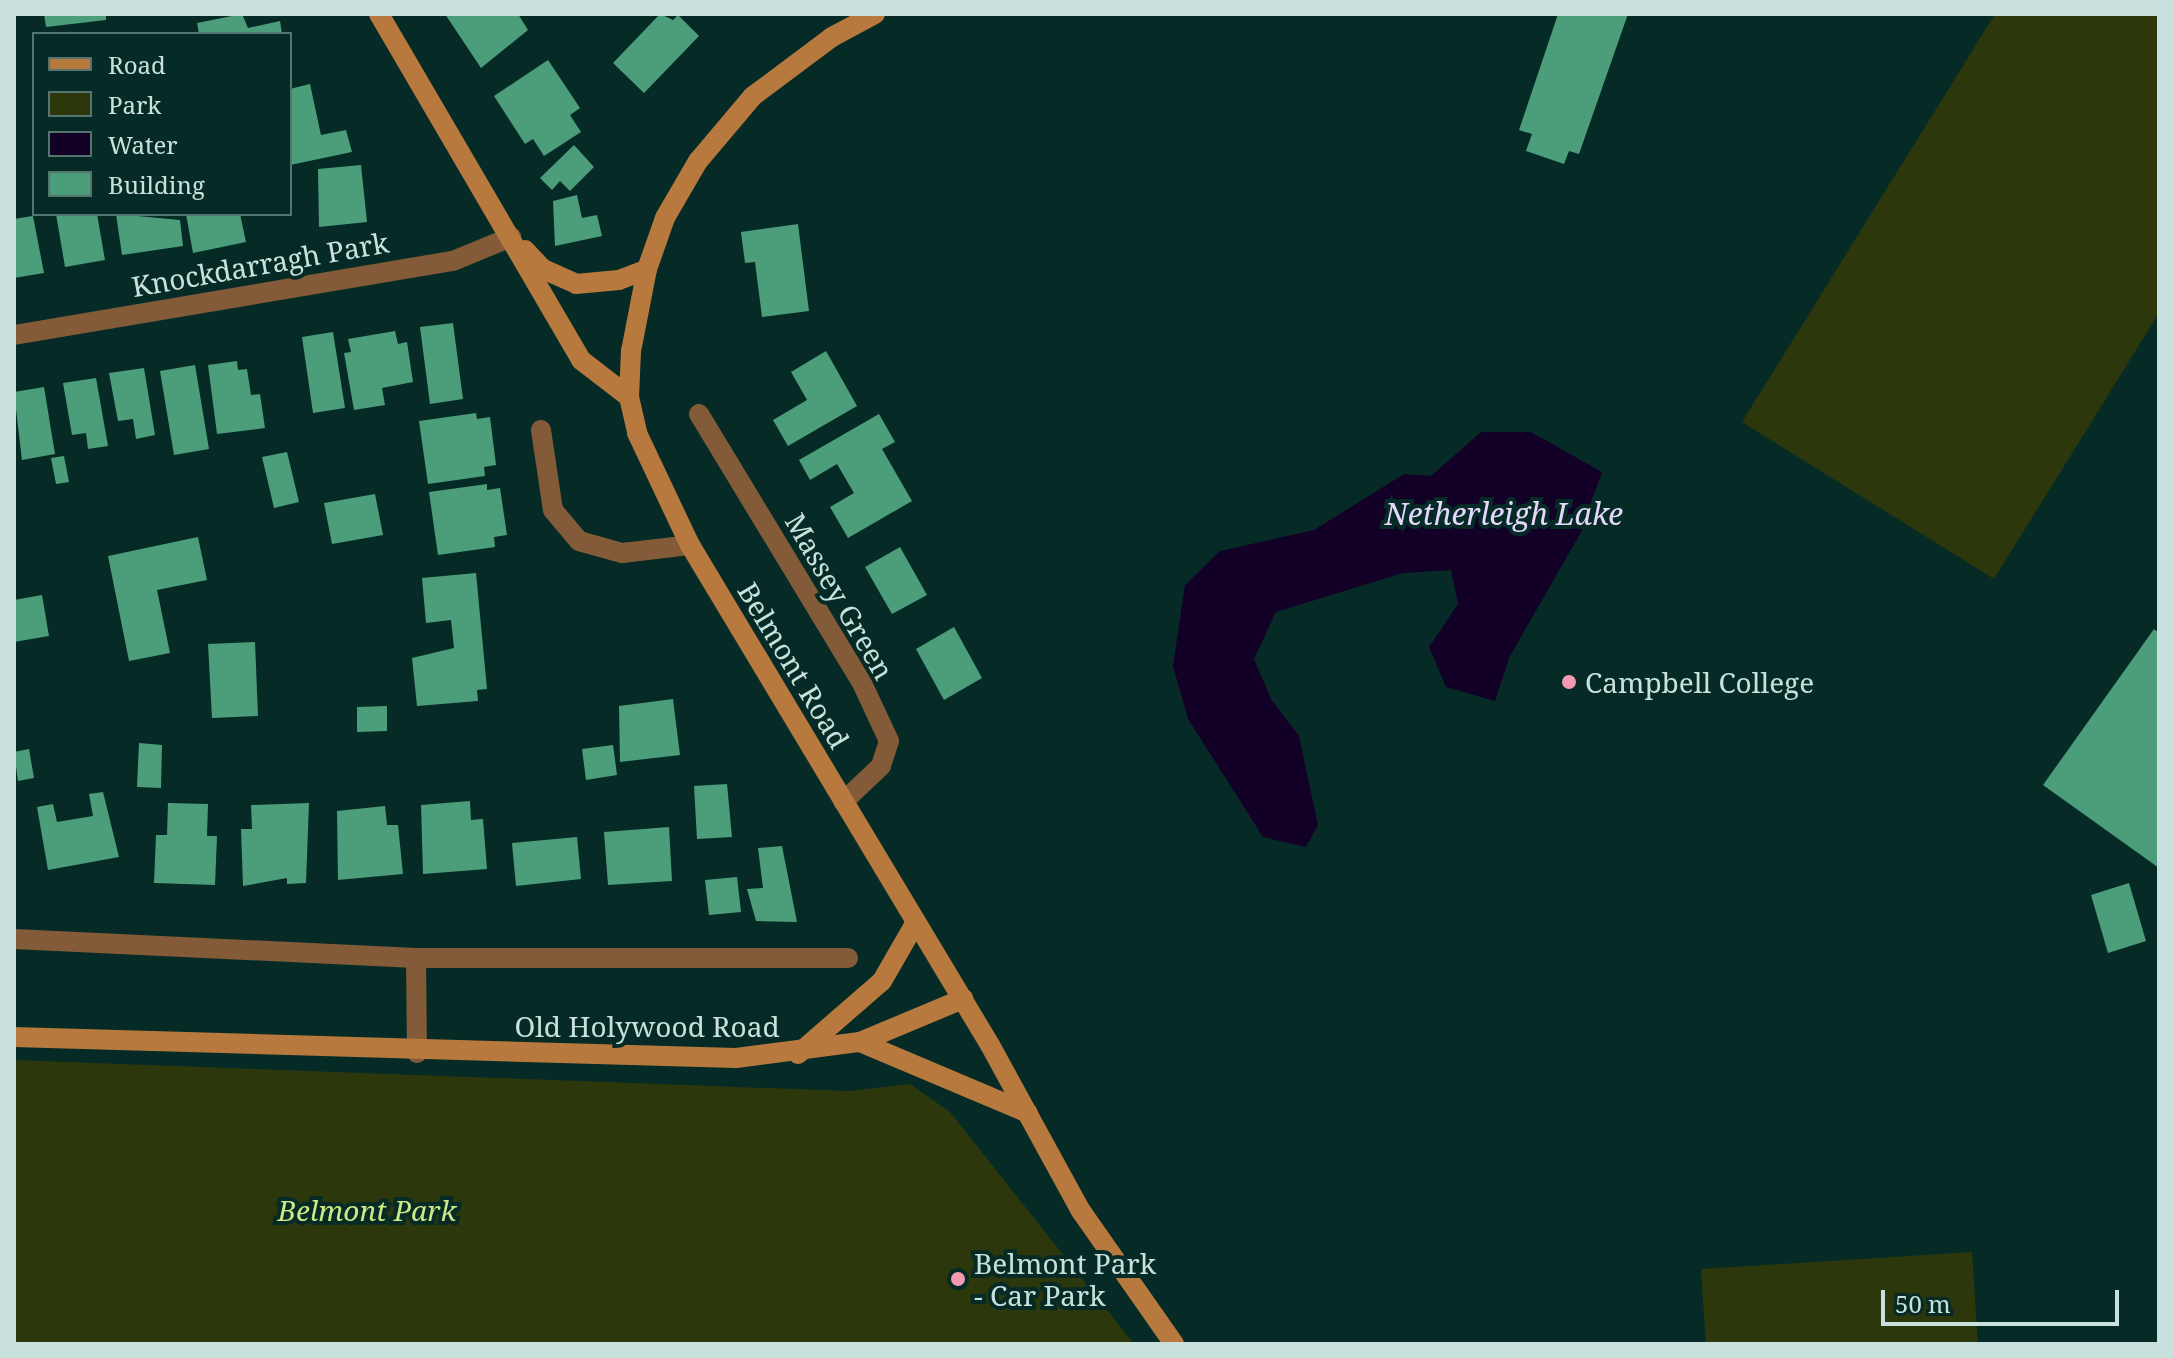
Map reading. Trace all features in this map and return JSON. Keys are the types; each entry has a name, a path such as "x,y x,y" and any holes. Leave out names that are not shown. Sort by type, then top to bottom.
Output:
{"street":[{"path":"379,14 581,360 629,397 647,269 665,218 698,161 753,96 832,37 875,14"},
{"path":"511,237 543,269 576,284 619,280 647,269"},
{"name":"Knockdarragh Park","path":"14,335 453,261 511,237"},
{"name":"Belmont Road","path":"629,397 658,486 690,545 963,999 1081,1211 1174,1344"},
{"name":"Massey Green","path":"699,414 861,681 889,741 881,766 843,802"},
{"path":"541,430 553,510 579,541 622,553 690,545"},
{"path":"798,1054 882,981 916,922"},
{"path":"14,939 416,958 848,958"},
{"path":"416,958 417,1053"},
{"name":"Old Holywood Road","path":"14,1037 417,1053 798,1054 860,1042 963,999"},
{"path":"860,1042 1028,1113"}],"green space":[{"path":"1995,14 2159,14 2159,313 1994,579 1742,422"},
{"name":"Belmont Park","path":"14,1060 848,1091 910,1084 950,1112 1134,1344 14,1344"},
{"path":"1972,1252 1978,1344 1706,1344 1701,1269"}],"water":[{"name":"Netherleigh Lake","path":"1481,432 1531,432 1602,472 1580,534 1510,656 1495,701 1446,687 1429,647 1458,604 1451,570 1403,573 1276,612 1254,659 1271,699 1299,736 1318,825 1306,847 1263,837 1188,719 1173,666 1185,585 1220,551 1314,530 1404,474 1431,476"}],"building":[{"path":"44,14 106,14 106,20 46,27"},
{"path":"242,14 248,28 280,21 282,32 199,32 197,23"},
{"path":"445,14 518,14 528,30 481,68"},
{"path":"660,14 673,20 678,15 699,36 644,93 613,63"},
{"path":"1558,14 1628,14 1579,154 1569,151 1564,164 1526,151 1532,134 1519,130"},
{"path":"548,60 580,108 570,115 581,132 544,156 533,139 525,144 494,96"},
{"path":"310,84 321,135 346,130 352,152 292,165 292,88"},
{"path":"574,145 594,167 570,191 560,181 552,190 540,178"},
{"path":"361,165 367,222 319,227 318,169"},
{"path":"577,195 582,218 597,215 602,236 555,246 553,201"},
{"path":"33,216 44,273 14,278 14,219"},
{"path":"56,216 97,216 105,260 65,267"},
{"path":"116,216 180,220 183,246 122,255"},
{"path":"186,216 240,216 246,242 193,253"},
{"path":"798,224 809,311 762,317 755,262 745,263 741,232"},
{"path":"453,323 463,399 430,404 420,327"},
{"path":"395,331 398,344 407,342 413,382 382,388 385,405 354,410 344,353 351,352 348,339"},
{"path":"333,332 345,408 313,413 302,337"},
{"path":"826,351 857,406 788,446 773,420 807,400 791,372"},
{"path":"237,361 238,370 247,369 251,395 260,394 265,428 217,434 208,365"},
{"path":"195,365 209,449 174,455 160,371"},
{"path":"144,368 155,435 136,439 133,419 118,421 109,373"},
{"path":"96,378 108,446 88,449 86,433 72,435 63,383"},
{"path":"44,387 55,454 22,460 14,392"},
{"path":"476,413 477,419 490,417 496,465 484,467 485,476 428,484 419,421"},
{"path":"879,414 895,442 882,449 912,501 848,538 830,507 854,493 837,464 810,480 799,460"},
{"path":"287,452 299,502 274,508 262,457"},
{"path":"64,456 69,482 56,484 51,458"},
{"path":"487,484 487,490 500,488 507,535 494,537 495,547 438,555 429,492"},
{"path":"375,494 383,535 332,544 324,503"},
{"path":"198,537 207,580 157,590 170,653 129,661 108,556"},
{"path":"900,547 927,595 892,614 865,567"},
{"path":"476,573 487,689 477,690 478,701 417,706 412,658 454,648 451,620 426,623 422,578"},
{"path":"42,595 49,636 14,642 14,600"},
{"path":"954,627 982,678 944,700 916,649"},
{"path":"2154,629 2159,633 2159,868 2043,785"},
{"path":"255,642 258,716 212,718 208,644"},
{"path":"673,699 680,755 620,762 619,706"},
{"path":"387,706 387,731 357,732 357,707"},
{"path":"139,743 162,745 161,788 137,787"},
{"path":"613,745 617,775 586,780 582,749"},
{"path":"29,749 34,778 18,781 14,752"},
{"path":"727,784 732,837 697,839 694,786"},
{"path":"103,792 119,857 48,870 37,807 53,804 57,822 93,816 89,794"},
{"path":"470,801 471,820 483,819 487,869 423,874 421,805"},
{"path":"168,803 208,804 207,836 217,836 215,885 154,883 156,835 167,835"},
{"path":"309,803 306,883 287,884 287,878 243,886 241,829 252,829 251,805"},
{"path":"385,806 387,825 398,825 403,874 338,880 337,811"},
{"path":"669,827 672,881 608,885 604,832"},
{"path":"577,837 581,879 516,886 512,843"},
{"path":"782,846 797,922 756,921 747,889 763,888 758,848"},
{"path":"737,877 741,912 709,915 705,880"},
{"path":"2129,883 2146,941 2108,953 2091,895"}],"place":[{"name":"Campbell College","path":"1569,682"},
{"name":"Belmont Park - Car Park","path":"958,1279"}]}
